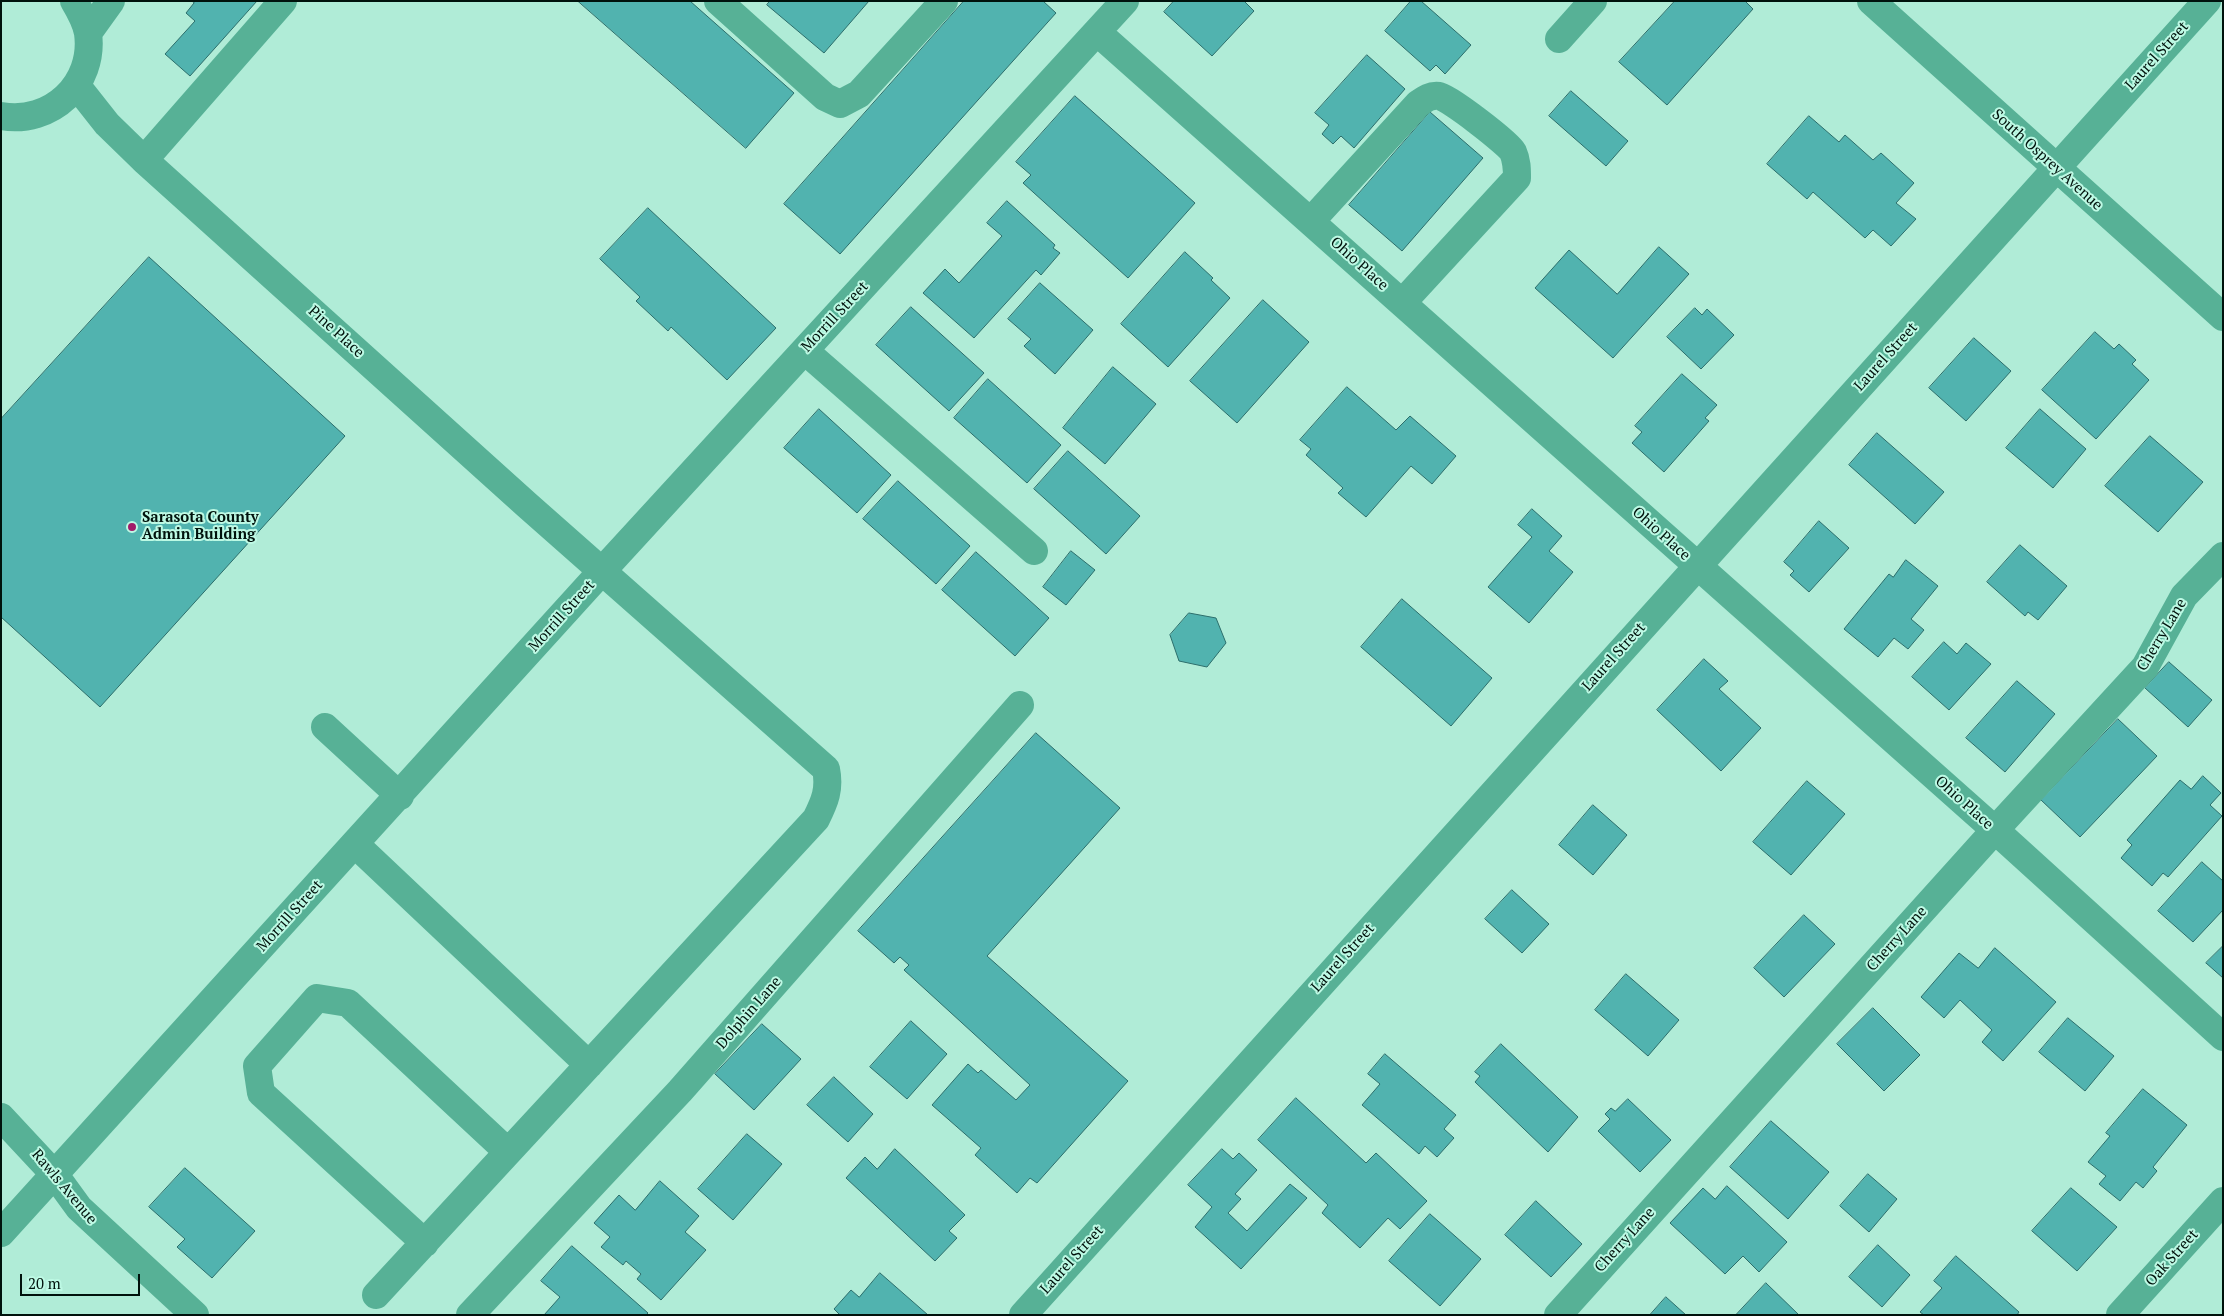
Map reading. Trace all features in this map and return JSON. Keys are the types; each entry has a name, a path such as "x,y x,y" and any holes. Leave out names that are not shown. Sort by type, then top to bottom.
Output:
{"street":[{"path":"1,116 17,118 44,112 57,106 77,86 85,69 88,33 83,16 74,1"},
{"path":"88,33 110,1"},
{"path":"144,160 283,1"},
{"path":"718,1 825,98 840,104 859,94 944,1"},
{"name":"Morrill Street","path":"1,1233 356,845 602,572 1125,1"},
{"path":"1559,40 1594,1"},
{"name":"South Osprey Avenue","path":"1871,1 2223,317"},
{"name":"Laurel Street","path":"1023,1315 2207,1"},
{"name":"Ohio Place","path":"1097,32 1995,830 2223,1037"},
{"name":"Pine Place","path":"77,86 107,124 144,160 602,572 826,769 829,784 825,801 816,819 376,1295"},
{"path":"1310,221 1418,104 1430,96 1441,96 1475,119 1512,150 1517,163 1517,178 1402,303"},
{"path":"805,351 1034,551"},
{"name":"Cherry Lane","path":"1558,1315 1995,830 2145,667 2184,596 2223,556"},
{"name":"Dolphin Lane","path":"470,1315 680,1091 1020,705"},
{"path":"325,728 400,796"},
{"path":"356,845 589,1065"},
{"path":"425,1243 261,1093 257,1066 317,998 348,1004 508,1152"},
{"name":"Rawls Avenue","path":"1,1117 55,1174 79,1208 194,1315"},
{"name":"Oak Street","path":"2120,1315 2223,1201"}],"building":[{"path":"192,1 257,1 190,76 165,54 195,21 186,13 194,3"},
{"path":"578,1 690,1 794,93 746,148"},
{"path":"770,1 869,1 824,53 767,5"},
{"path":"964,1 1043,1 1056,13 840,254 784,204"},
{"path":"1174,1 1244,1 1254,11 1212,56 1164,12"},
{"path":"1411,1 1421,1 1471,45 1445,74 1436,65 1430,71 1385,31"},
{"path":"1675,1 1745,1 1753,9 1667,105 1619,62"},
{"path":"1367,55 1405,89 1354,148 1341,136 1333,144 1322,134 1329,125 1315,113"},
{"path":"1571,91 1628,141 1606,166 1549,116"},
{"path":"1075,96 1195,203 1128,278 1023,183 1031,175 1016,162"},
{"path":"1430,112 1483,158 1402,251 1349,205"},
{"path":"1809,116 1839,142 1845,135 1873,160 1881,153 1914,183 1896,203 1916,219 1891,246 1873,230 1865,238 1813,192 1807,199 1767,164"},
{"path":"1007,201 1055,245 1053,248 1060,253 1041,275 1036,270 974,338 923,293 945,269 959,283 1002,236 987,223"},
{"path":"648,208 776,328 727,380 671,327 668,331 636,301 640,297 600,259"},
{"path":"1659,247 1689,274 1613,358 1535,288 1569,250 1617,294"},
{"path":"1185,252 1213,278 1211,280 1230,298 1168,367 1121,324"},
{"name":"Sarasota County Admin Building","path":"149,257 345,436 100,707 1,617 1,419"},
{"path":"1040,283 1093,330 1055,374 1024,346 1031,339 1008,319"},
{"path":"1263,300 1309,342 1237,423 1190,381"},
{"path":"911,307 984,373 949,411 876,345"},
{"path":"1695,308 1702,315 1707,309 1734,335 1701,369 1667,337"},
{"path":"2095,332 2114,349 2119,344 2136,360 2132,364 2149,380 2096,439 2042,390"},
{"path":"1974,338 2011,371 1966,421 1929,388"},
{"path":"1113,367 1156,404 1105,464 1063,428"},
{"path":"1682,374 1717,405 1705,418 1709,421 1664,472 1632,443 1642,432 1635,426"},
{"path":"988,379 1061,445 1027,483 954,418"},
{"path":"1347,387 1396,430 1410,416 1456,456 1432,484 1411,466 1366,517 1338,493 1343,488 1306,455 1311,449 1300,440"},
{"path":"819,409 891,475 857,513 784,448"},
{"path":"2040,409 2086,449 2053,488 2006,448"},
{"path":"1877,433 1944,492 1915,524 1849,465"},
{"path":"2150,436 2203,482 2158,532 2105,486"},
{"path":"1068,451 1140,516 1106,554 1034,489"},
{"path":"898,481 970,546 936,584 863,519"},
{"path":"1532,509 1562,536 1549,551 1573,572 1529,623 1488,587 1532,537 1518,525"},
{"path":"1819,521 1849,548 1809,592 1790,575 1794,571 1784,562"},
{"path":"2020,545 2067,586 2038,620 2028,612 2025,616 1987,582"},
{"path":"1071,551 1095,570 1066,605 1043,587"},
{"path":"976,552 1049,618 1015,656 942,590"},
{"path":"1906,560 1938,586 1911,619 1924,630 1908,649 1894,638 1878,657 1844,629 1889,574 1893,577"},
{"path":"1402,599 1492,678 1451,726 1361,647"},
{"path":"1189,613 1216,618 1226,643 1207,667 1179,661 1170,635"},
{"path":"1944,642 1957,654 1966,643 1991,664 1949,710 1912,677"},
{"path":"1704,659 1728,681 1719,689 1761,728 1721,771 1657,710"},
{"path":"2169,662 2212,700 2188,727 2145,688"},
{"path":"2017,681 2055,714 2005,772 1966,738"},
{"path":"2118,719 2157,756 2080,837 2041,800"},
{"path":"1036,733 1120,808 987,956 1128,1081 1037,1183 1030,1178 1017,1193 975,1155 981,1148 932,1105 968,1064 978,1073 981,1070 1016,1100 1030,1085 904,970 909,965 900,957 894,963 858,931"},
{"path":"2203,776 2221,793 2210,805 2222,816 2168,877 2163,873 2152,886 2121,858 2132,845 2127,840 2180,780 2191,789"},
{"path":"1807,781 1845,814 1791,875 1753,842"},
{"path":"1593,805 1627,835 1593,875 1559,845"},
{"path":"2202,862 2223,881 2223,910 2193,942 2158,911"},
{"path":"1512,890 1549,924 1522,953 1485,919"},
{"path":"1804,915 1835,944 1784,997 1754,968"},
{"path":"2223,946 2223,978 2206,963"},
{"path":"1995,948 2056,1002 2003,1061 1982,1042 1992,1030 1960,1000 1944,1018 1921,997 1959,953 1978,968"},
{"path":"1626,974 1679,1020 1648,1056 1595,1010"},
{"path":"1873,1008 1920,1055 1884,1091 1837,1044"},
{"path":"2068,1018 2114,1056 2085,1091 2039,1052"},
{"path":"911,1021 947,1054 907,1099 870,1067"},
{"path":"762,1024 801,1059 754,1110 715,1074"},
{"path":"1501,1044 1578,1117 1548,1152 1475,1082 1480,1076 1475,1072"},
{"path":"1385,1054 1456,1115 1444,1129 1454,1138 1437,1157 1425,1146 1419,1154 1362,1105 1380,1084 1368,1074"},
{"path":"834,1077 873,1114 848,1142 807,1105"},
{"path":"2143,1089 2187,1125 2153,1167 2157,1171 2143,1188 2136,1182 2120,1201 2099,1184 2106,1176 2088,1162 2110,1136 2106,1133"},
{"path":"1296,1098 1366,1163 1376,1153 1427,1201 1400,1229 1388,1218 1360,1248 1322,1213 1328,1205 1258,1140"},
{"path":"1628,1099 1671,1140 1640,1172 1598,1131 1610,1119 1605,1114 1611,1108 1615,1111"},
{"path":"1771,1121 1829,1172 1788,1219 1730,1167"},
{"path":"747,1134 782,1164 733,1220 698,1189"},
{"path":"895,1149 965,1215 949,1231 957,1238 935,1261 846,1178 865,1157 877,1169"},
{"path":"1222,1149 1233,1159 1239,1153 1257,1170 1235,1194 1241,1199 1228,1213 1247,1231 1290,1184 1307,1198 1241,1269 1195,1227 1212,1207 1188,1185"},
{"path":"185,1168 255,1231 212,1278 177,1247 185,1239 149,1207"},
{"path":"1868,1174 1897,1199 1869,1232 1840,1206"},
{"path":"660,1181 699,1216 685,1232 706,1250 661,1300 637,1279 641,1274 626,1261 623,1265 601,1247 610,1237 594,1223 619,1195 635,1210"},
{"path":"1727,1186 1787,1242 1759,1272 1743,1256 1725,1274 1670,1223 1703,1188 1715,1199"},
{"path":"2071,1188 2117,1227 2077,1271 2032,1231"},
{"path":"1536,1201 1582,1244 1551,1277 1505,1235"},
{"path":"1430,1214 1481,1259 1440,1306 1389,1261"},
{"path":"1878,1245 1910,1275 1882,1307 1849,1277"},
{"path":"572,1246 648,1313 646,1315 544,1315 560,1297 541,1281"},
{"path":"1956,1256 2019,1312 2017,1315 1924,1315 1920,1312 1942,1288 1934,1281"},
{"path":"880,1273 928,1315 840,1315 834,1309 851,1290 859,1297"},
{"path":"1766,1283 1799,1315 1736,1315"},
{"path":"1666,1297 1686,1315 1650,1315"}],"place":[{"name":"Sarasota County Admin Building","path":"132,527"}]}
